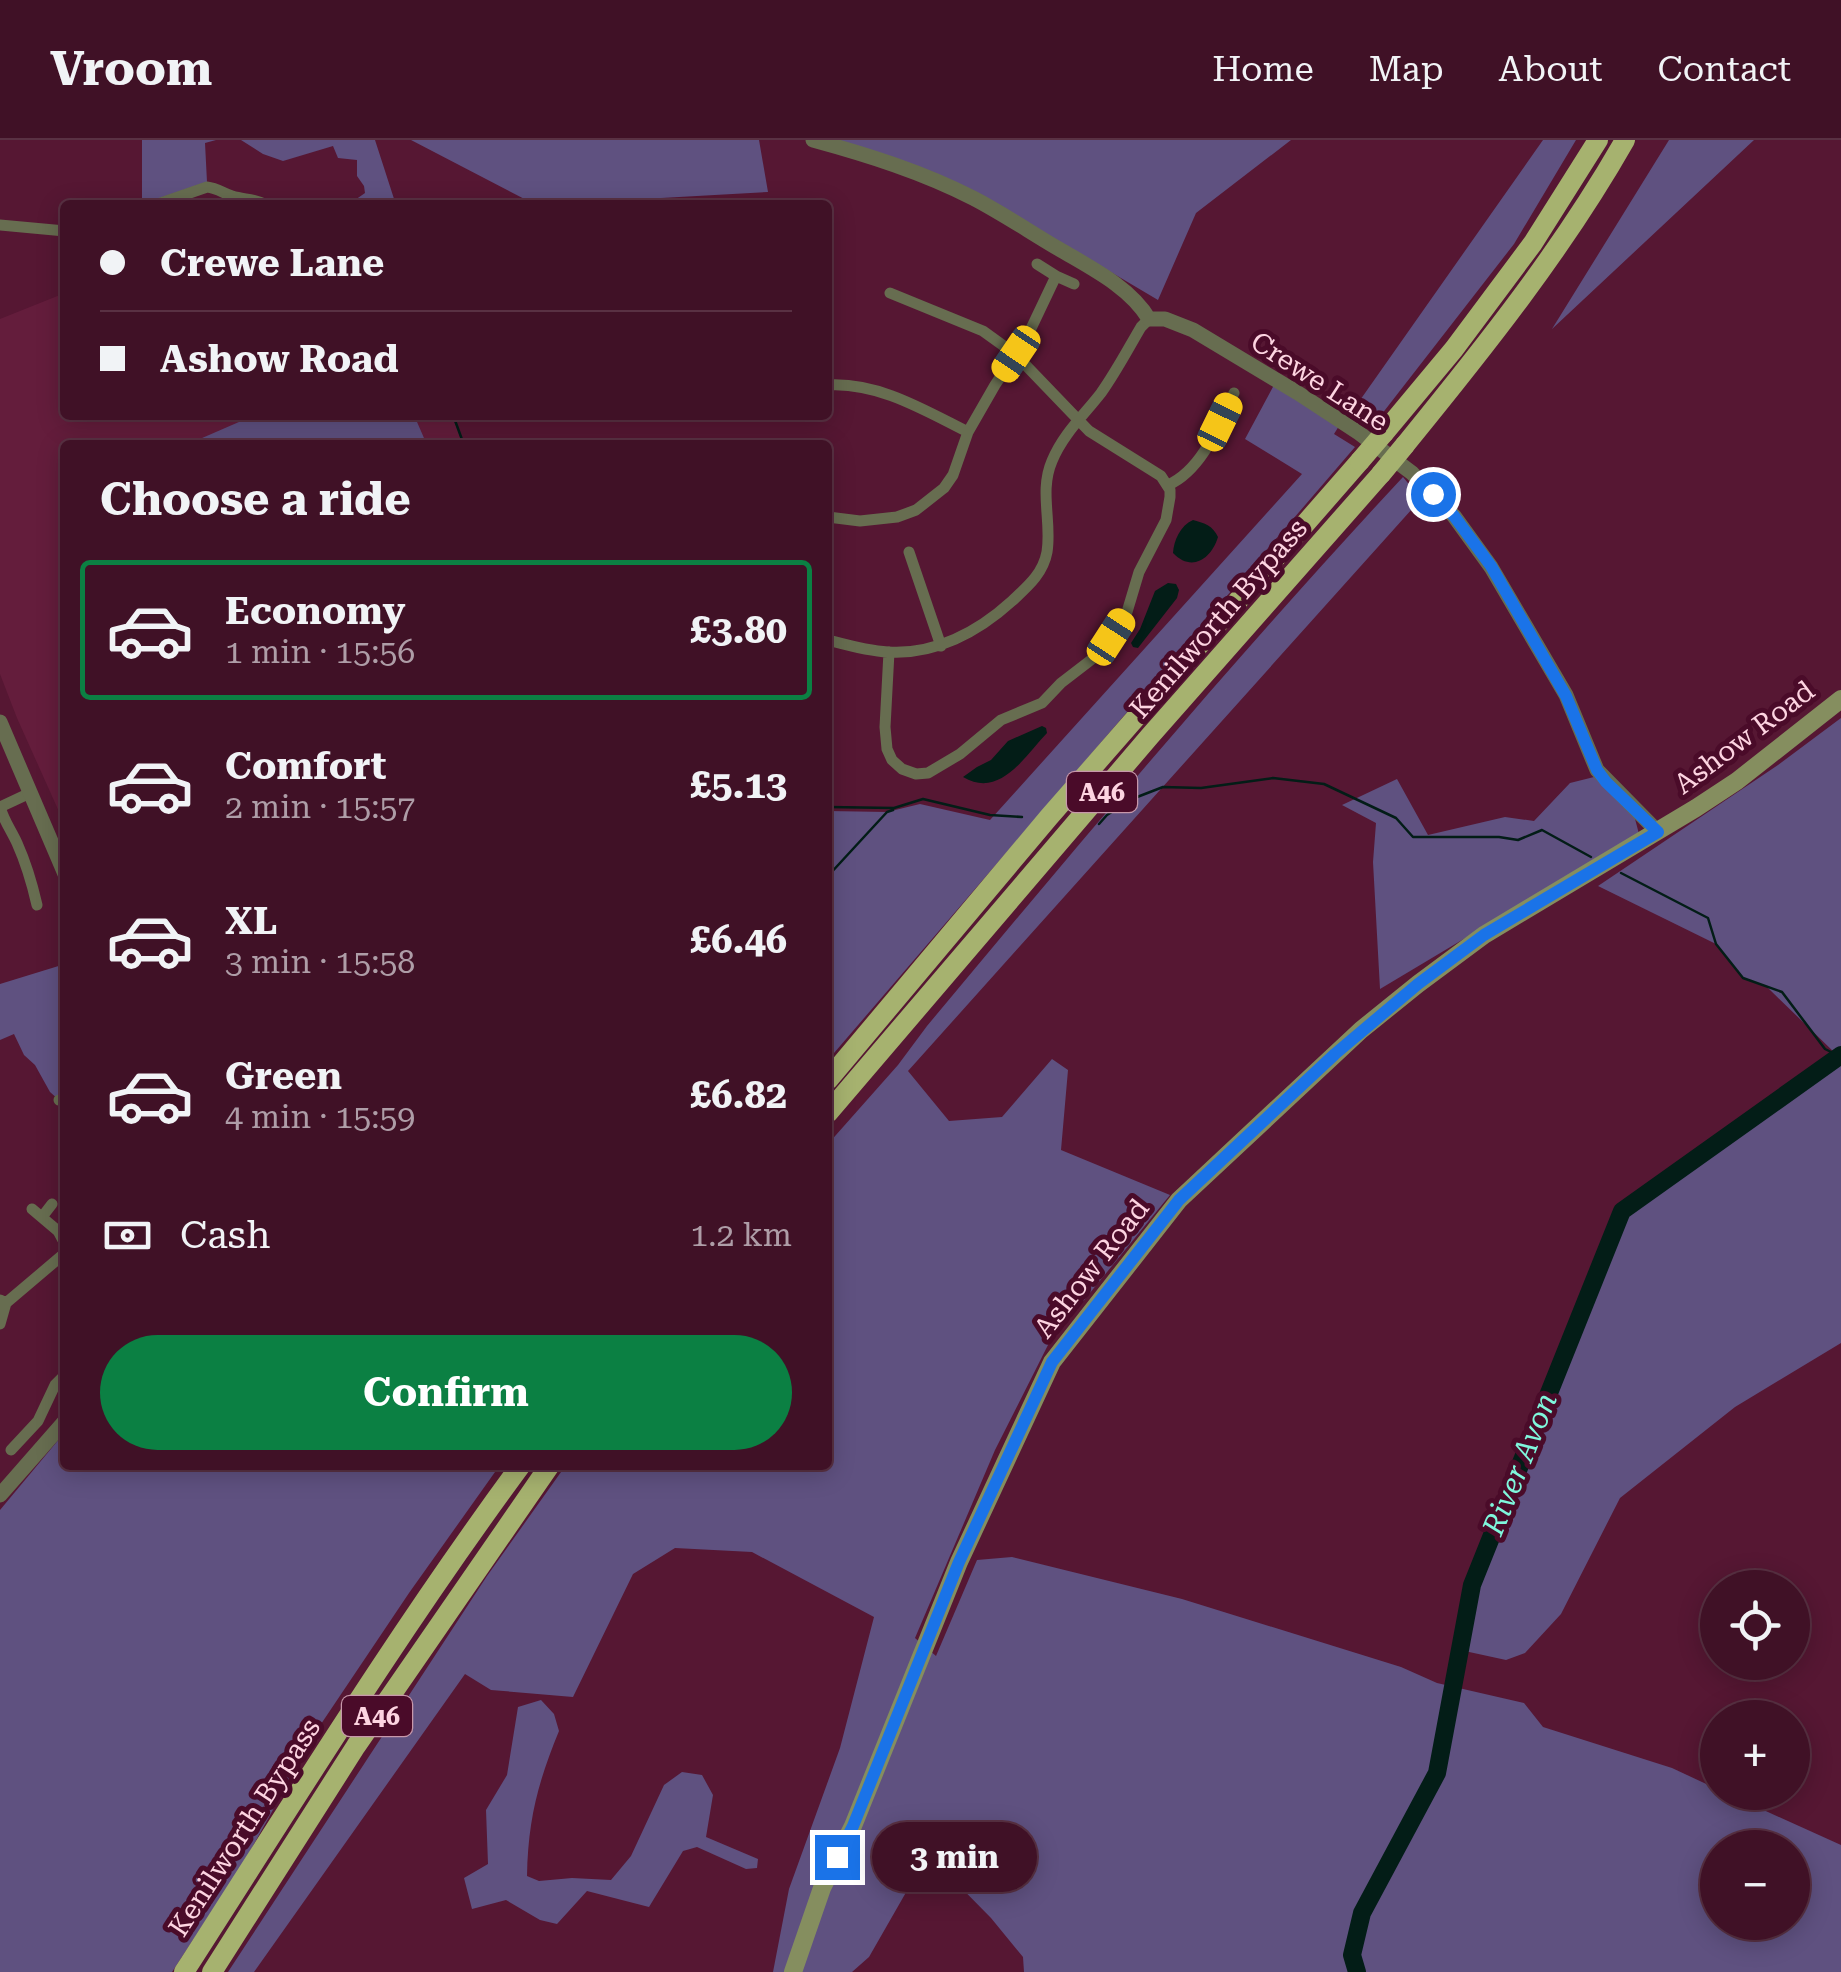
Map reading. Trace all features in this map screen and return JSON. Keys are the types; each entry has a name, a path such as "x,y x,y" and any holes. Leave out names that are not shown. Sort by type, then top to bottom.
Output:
{"highway":[{"name":"Kenilworth Bypass","path":"832,1075 1049,817 1454,349 1533,242 1598,140"},
{"name":"Kenilworth Bypass","path":"832,1108 1150,736 1406,445 1487,344 1551,255 1625,140"},
{"name":"Kenilworth Bypass","path":"184,1972 353,1707 452,1558 517,1470"},
{"name":"Kenilworth Bypass","path":"212,1972 356,1746 547,1470"}],"main road":[{"name":"Ashow Road","path":"793,1972 822,1888 853,1826 959,1562 1052,1362 1179,1200 1361,1030 1484,935 1736,781 1841,699"}],"street":[{"path":"813,140 890,163 974,198 1124,291 1136,300 1148,319 1050,463 1045,496 1047,550 1039,572 1002,610 970,633 941,646 889,652 832,641"},
{"path":"170,200 207,187 230,196 258,200"},
{"path":"0,225 60,231"},
{"path":"1038,264 1074,284"},
{"path":"832,517 897,517 916,510 942,490 968,432 1028,337 1056,276"},
{"path":"889,652 887,749 902,769 928,773 960,754 1001,720 1042,703 1100,653 1128,612 1139,572 1166,520 1170,498 1168,485 1156,472 1099,439 1016,354 983,330 890,293"},
{"name":"Crewe Lane","path":"1148,319 1165,319 1192,330 1298,392 1412,473 1454,516 1491,566 1566,696 1597,770 1658,832"},
{"path":"832,385 855,386 888,395 968,432"},
{"path":"1168,485 1184,476 1198,460 1234,393"},
{"path":"908,552 941,646"},
{"path":"0,722 60,862"},
{"path":"30,793 0,806 4,823 30,874 37,905"},
{"path":"52,1204 37,1213 60,1235"},
{"path":"0,1324 3,1302 60,1256"},
{"path":"11,1450 38,1420 60,1380"},
{"path":"0,1496 60,1426"}],"shaded area":[{"path":"142,140 216,140 205,143 207,182 154,200 142,200"},
{"path":"241,140 375,140 394,200 355,200 365,193 357,176 357,160 338,158 333,146 283,161"},
{"path":"411,140 759,140 768,192 625,200 526,200"},
{"path":"837,140 1291,140 1196,213 1158,300 979,194"},
{"path":"1543,140 1576,140 1514,244 1371,428 1351,413"},
{"path":"1669,140 1754,140 1552,329"},
{"path":"60,295 60,420 454,420 461,440 60,440 60,814 0,674 0,319"},
{"path":"1274,385 1339,426 1334,434 1355,447 832,1055 832,811 887,812 920,804 990,820 1302,474 1245,439"},
{"path":"244,420 416,420 425,440 198,440"},
{"path":"1403,477 1421,499 908,1071 949,1121 1002,1117 1052,1059 1068,1070 1061,1150 1170,1195 1049,1343 995,1450 915,1638 936,1656 977,1560 1012,1557 1182,1599 1401,1667 1437,1683 1524,1703 1543,1727 1672,1768 1700,1781 1700,1810 1764,1810 1808,1830 1700,1830 1700,1940 1810,1940 1810,1831 1841,1845 1841,1972 1024,1972 1023,1957 928,1854 869,1957 852,1972 773,1972 789,1889 840,1748 874,1617 752,1552 675,1548 633,1574 573,1697 491,1690 465,1674 254,1972 228,1972 487,1576 562,1470 832,1470 832,1139 1161,748"},
{"path":"1193,520 1214,530 1218,537 1205,557 1187,562 1173,553 1178,534"},
{"path":"1168,583 1176,584 1177,598 1138,648 1133,647 1131,643 1155,591"},
{"path":"1841,718 1841,1343 1735,1407 1620,1498 1561,1614 1525,1653 1506,1660 1460,1650 1472,1585 1622,1211 1838,1056 1767,987 1743,978 1716,944 1598,886"},
{"path":"1042,726 1047,733 1000,779 988,783 963,777 991,760 1008,741"},
{"path":"1594,777 1634,815 1639,834 1380,989 1373,862 1376,823 1342,805 1397,779 1428,835 1505,817 1534,821 1570,783"},
{"path":"60,966 60,1100 24,1055 14,1034 0,1040 0,984"},
{"path":"60,1438 60,1470 496,1470 319,1727 244,1862 172,1972 0,1972 0,1510"},
{"path":"541,1700 554,1714 559,1731 535,1802 527,1876 539,1881 611,1880 631,1856 664,1785 682,1772 702,1775 713,1795 706,1837 758,1859 757,1868 746,1869 697,1847 683,1851 649,1907 587,1891 557,1924 540,1920 506,1900 472,1909 464,1878 488,1864 486,1810 507,1775 518,1707"}],"waterway":[{"path":"455,420 462,440"},
{"path":"1099,824 1132,799 1163,787 1201,788 1273,778 1324,784 1396,818 1413,837 1518,840 1542,830 1591,857"},
{"path":"832,807 894,808 923,799 990,815 1022,817"},
{"path":"832,872 893,810"},
{"path":"1621,873 1708,918 1716,944 1743,978 1782,992 1825,1049 1839,1056"},
{"name":"River Avon","path":"1357,1972 1352,1955 1362,1913 1437,1773 1472,1585 1622,1211 1841,1055"}],"route":[{"path":"837,1857 959,1562 1052,1362 1179,1200 1361,1030 1418,984 1484,935 1658,832 1597,770 1566,696 1491,566 1433,494"}]}
